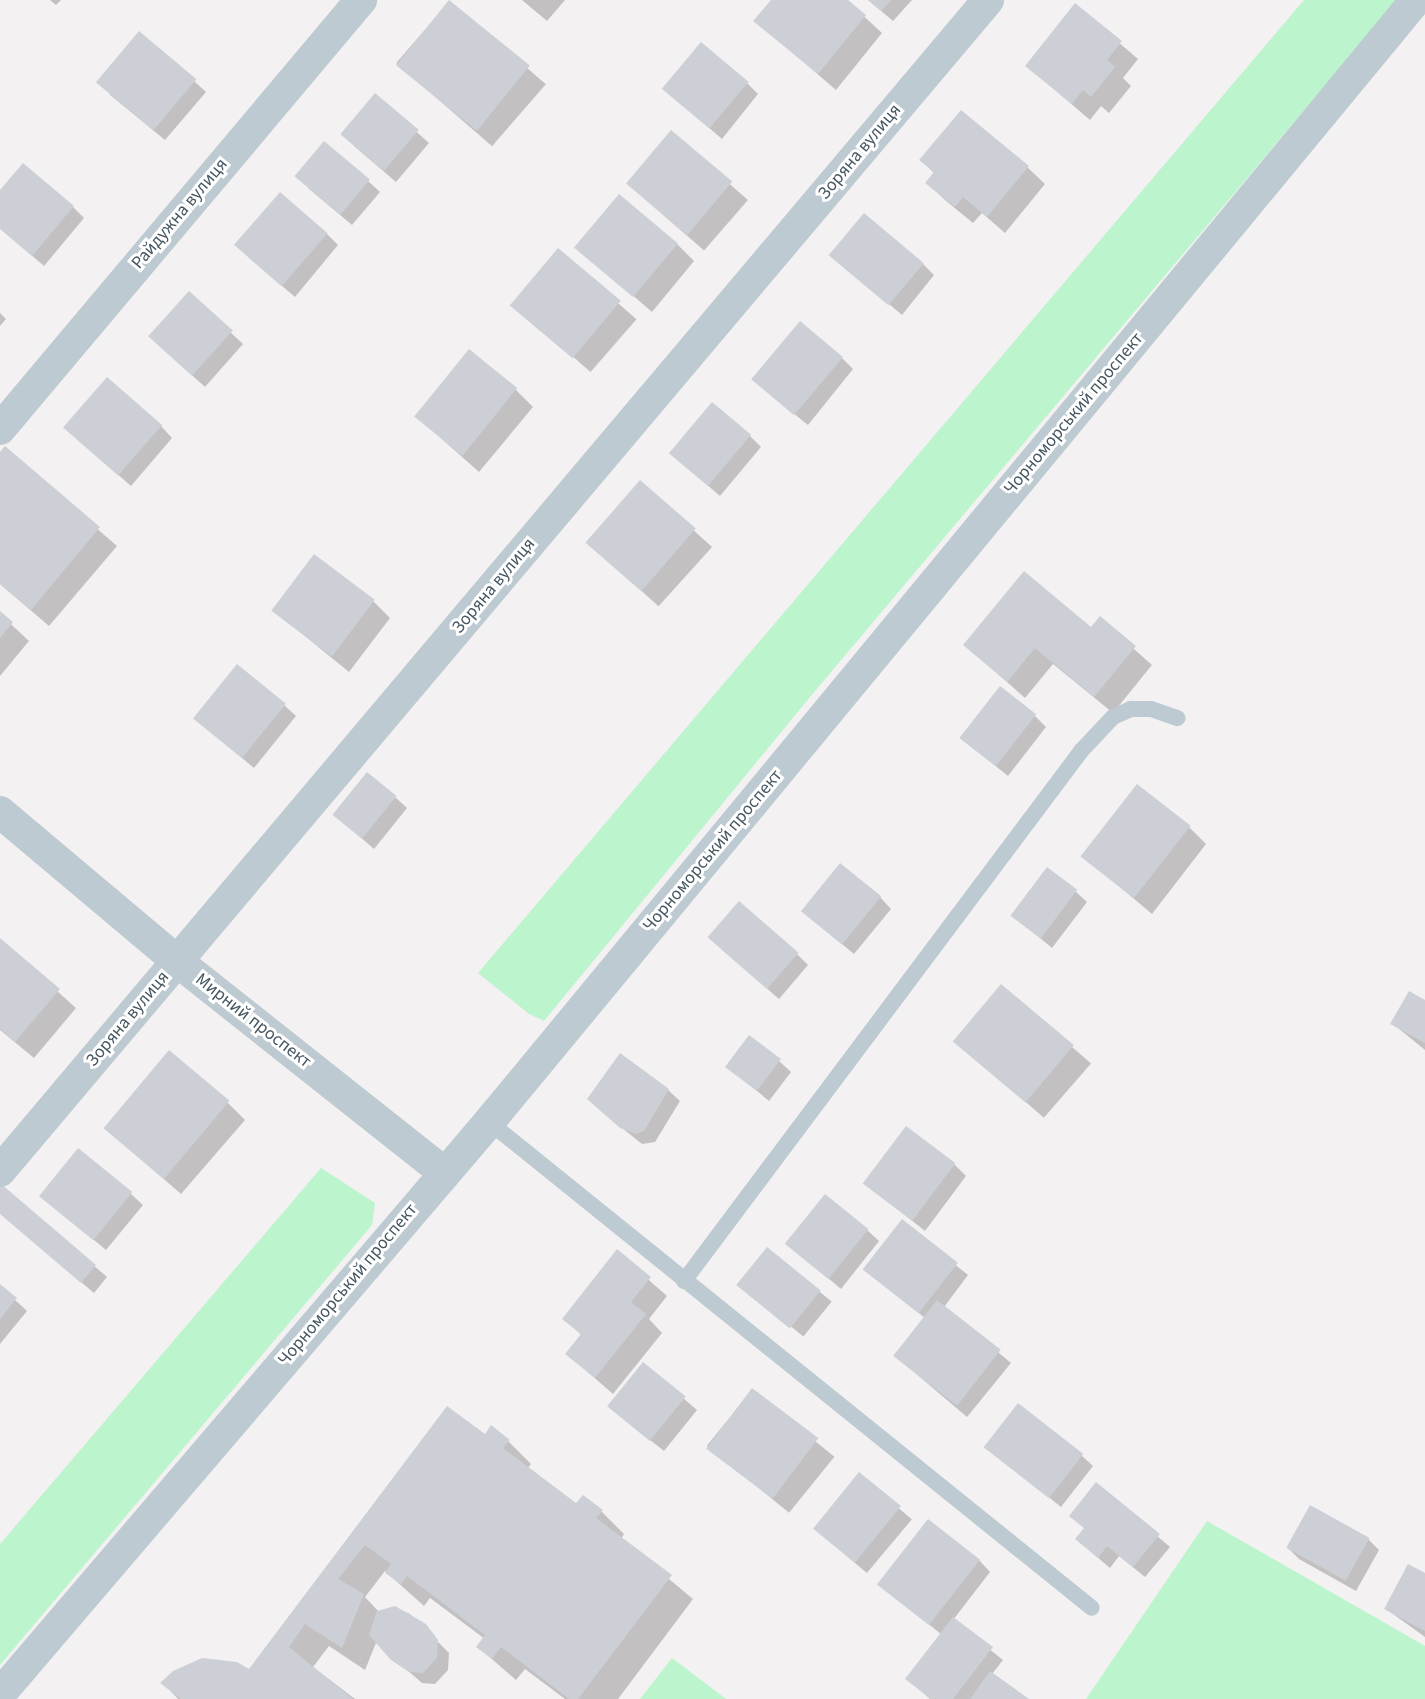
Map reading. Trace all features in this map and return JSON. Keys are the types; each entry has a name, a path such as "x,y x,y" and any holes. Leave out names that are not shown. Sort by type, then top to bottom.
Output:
{"street":[{"name":"Райдужна вулиця","path":"0,429 361,0"},
{"name":"Зоряна вулиця","path":"0,1171 988,0"},
{"name":"Чорноморський проспект","path":"0,1694 489,1122 1416,0"},
{"name":"Мирний проспект","path":"0,812 177,961 444,1173"}],"lane":[{"path":"684,1281 1081,751 1114,717 1131,709 1152,709 1177,718"},
{"path":"489,1122 1092,1608"}],"green space":[{"path":"1304,0 1397,0 810,697 544,1021 529,1014 478,973"},
{"path":"321,1168 375,1203 372,1225 0,1665 0,1544"},
{"path":"1207,1521 1425,1646 1425,1699 1086,1699"},
{"path":"672,1658 726,1699 640,1699"}],"building":[{"path":"449,0 530,65 477,131 396,65"},
{"path":"771,0 848,0 866,15 818,74 753,21"},
{"path":"868,0 891,0 881,11"},
{"path":"1075,3 1122,41 1107,60 1115,67 1091,97 1083,90 1072,104 1025,66"},
{"path":"139,31 196,79 153,131 96,82"},
{"path":"701,42 748,82 709,129 662,89"},
{"path":"375,93 419,130 384,171 340,134"},
{"path":"961,110 1029,166 987,217 963,197 955,207 925,183 934,172 919,160"},
{"path":"671,130 732,181 687,235 626,184"},
{"path":"324,141 370,180 340,215 294,176"},
{"path":"23,163 74,206 32,256 0,229 0,190"},
{"path":"280,192 328,233 282,286 234,245"},
{"path":"619,194 678,243 633,297 574,248"},
{"path":"864,213 924,263 888,305 829,255"},
{"path":"558,248 621,301 573,358 510,305"},
{"path":"189,291 233,330 192,376 148,336"},
{"path":"800,321 843,357 794,415 751,379"},
{"path":"469,349 517,388 462,456 414,417"},
{"path":"107,377 162,425 118,475 63,428"},
{"path":"712,402 751,435 708,486 669,453"},
{"path":"5,446 100,527 31,610 0,584 0,452"},
{"path":"640,480 696,529 641,591 586,543"},
{"path":"314,554 375,600 332,656 271,611"},
{"path":"1024,571 1091,627 1100,616 1136,646 1094,697 1035,648 1007,682 963,645"},
{"path":"0,611 13,622 0,638"},
{"path":"237,664 286,704 242,758 193,718"},
{"path":"1000,686 1036,714 996,766 959,738"},
{"path":"367,772 397,796 362,839 332,815"},
{"path":"1137,784 1191,826 1134,898 1080,856"},
{"path":"840,863 881,896 842,945 801,911"},
{"path":"1047,867 1077,890 1041,939 1010,916"},
{"path":"739,901 799,953 767,989 708,937"},
{"path":"0,938 60,989 15,1042 0,1029"},
{"path":"1001,984 1074,1045 1026,1103 953,1041"},
{"path":"1409,991 1425,1000 1425,1043 1390,1024"},
{"path":"749,1035 781,1059 757,1091 725,1067"},
{"path":"169,1050 230,1101 164,1179 103,1128"},
{"path":"620,1053 669,1089 644,1131 636,1134 620,1128 587,1099"},
{"path":"906,1126 956,1163 912,1221 863,1184"},
{"path":"78,1148 132,1192 93,1240 39,1196"},
{"path":"0,1183 96,1265 81,1283 0,1214"},
{"path":"825,1194 869,1229 828,1279 785,1244"},
{"path":"902,1219 958,1263 919,1313 863,1269"},
{"path":"767,1247 821,1290 790,1329 736,1285"},
{"path":"617,1249 651,1277 631,1302 646,1314 595,1378 565,1354 581,1334 562,1319"},
{"path":"0,1284 17,1298 0,1319"},
{"path":"937,1300 1001,1350 957,1406 893,1356"},
{"path":"643,1362 686,1397 650,1441 607,1406"},
{"path":"752,1388 818,1438 773,1499 706,1449"},
{"path":"1018,1403 1083,1454 1049,1498 984,1447"},
{"path":"447,1406 485,1434 491,1425 510,1440 503,1448 576,1503 583,1495 603,1510 596,1518 672,1575 578,1699 569,1699 501,1647 492,1659 476,1647 485,1635 407,1576 401,1584 385,1573 391,1564 365,1545 338,1579 364,1594 342,1648 305,1624 289,1647 353,1699 181,1699 160,1683 173,1671 202,1658 237,1662 249,1669"},
{"path":"859,1472 901,1506 855,1563 813,1529"},
{"path":"1096,1482 1160,1534 1133,1567 1107,1546 1098,1558 1075,1539 1084,1528 1069,1516"},
{"path":"1310,1505 1369,1538 1346,1581 1286,1548"},
{"path":"928,1519 980,1560 929,1625 877,1584"},
{"path":"1408,1564 1425,1573 1425,1631 1384,1609"},
{"path":"395,1606 426,1624 438,1640 437,1658 423,1673 409,1672 391,1660 369,1635 377,1611"},
{"path":"953,1617 993,1647 953,1699 931,1699 905,1679"},
{"path":"990,1671 1029,1699 970,1699"}]}
